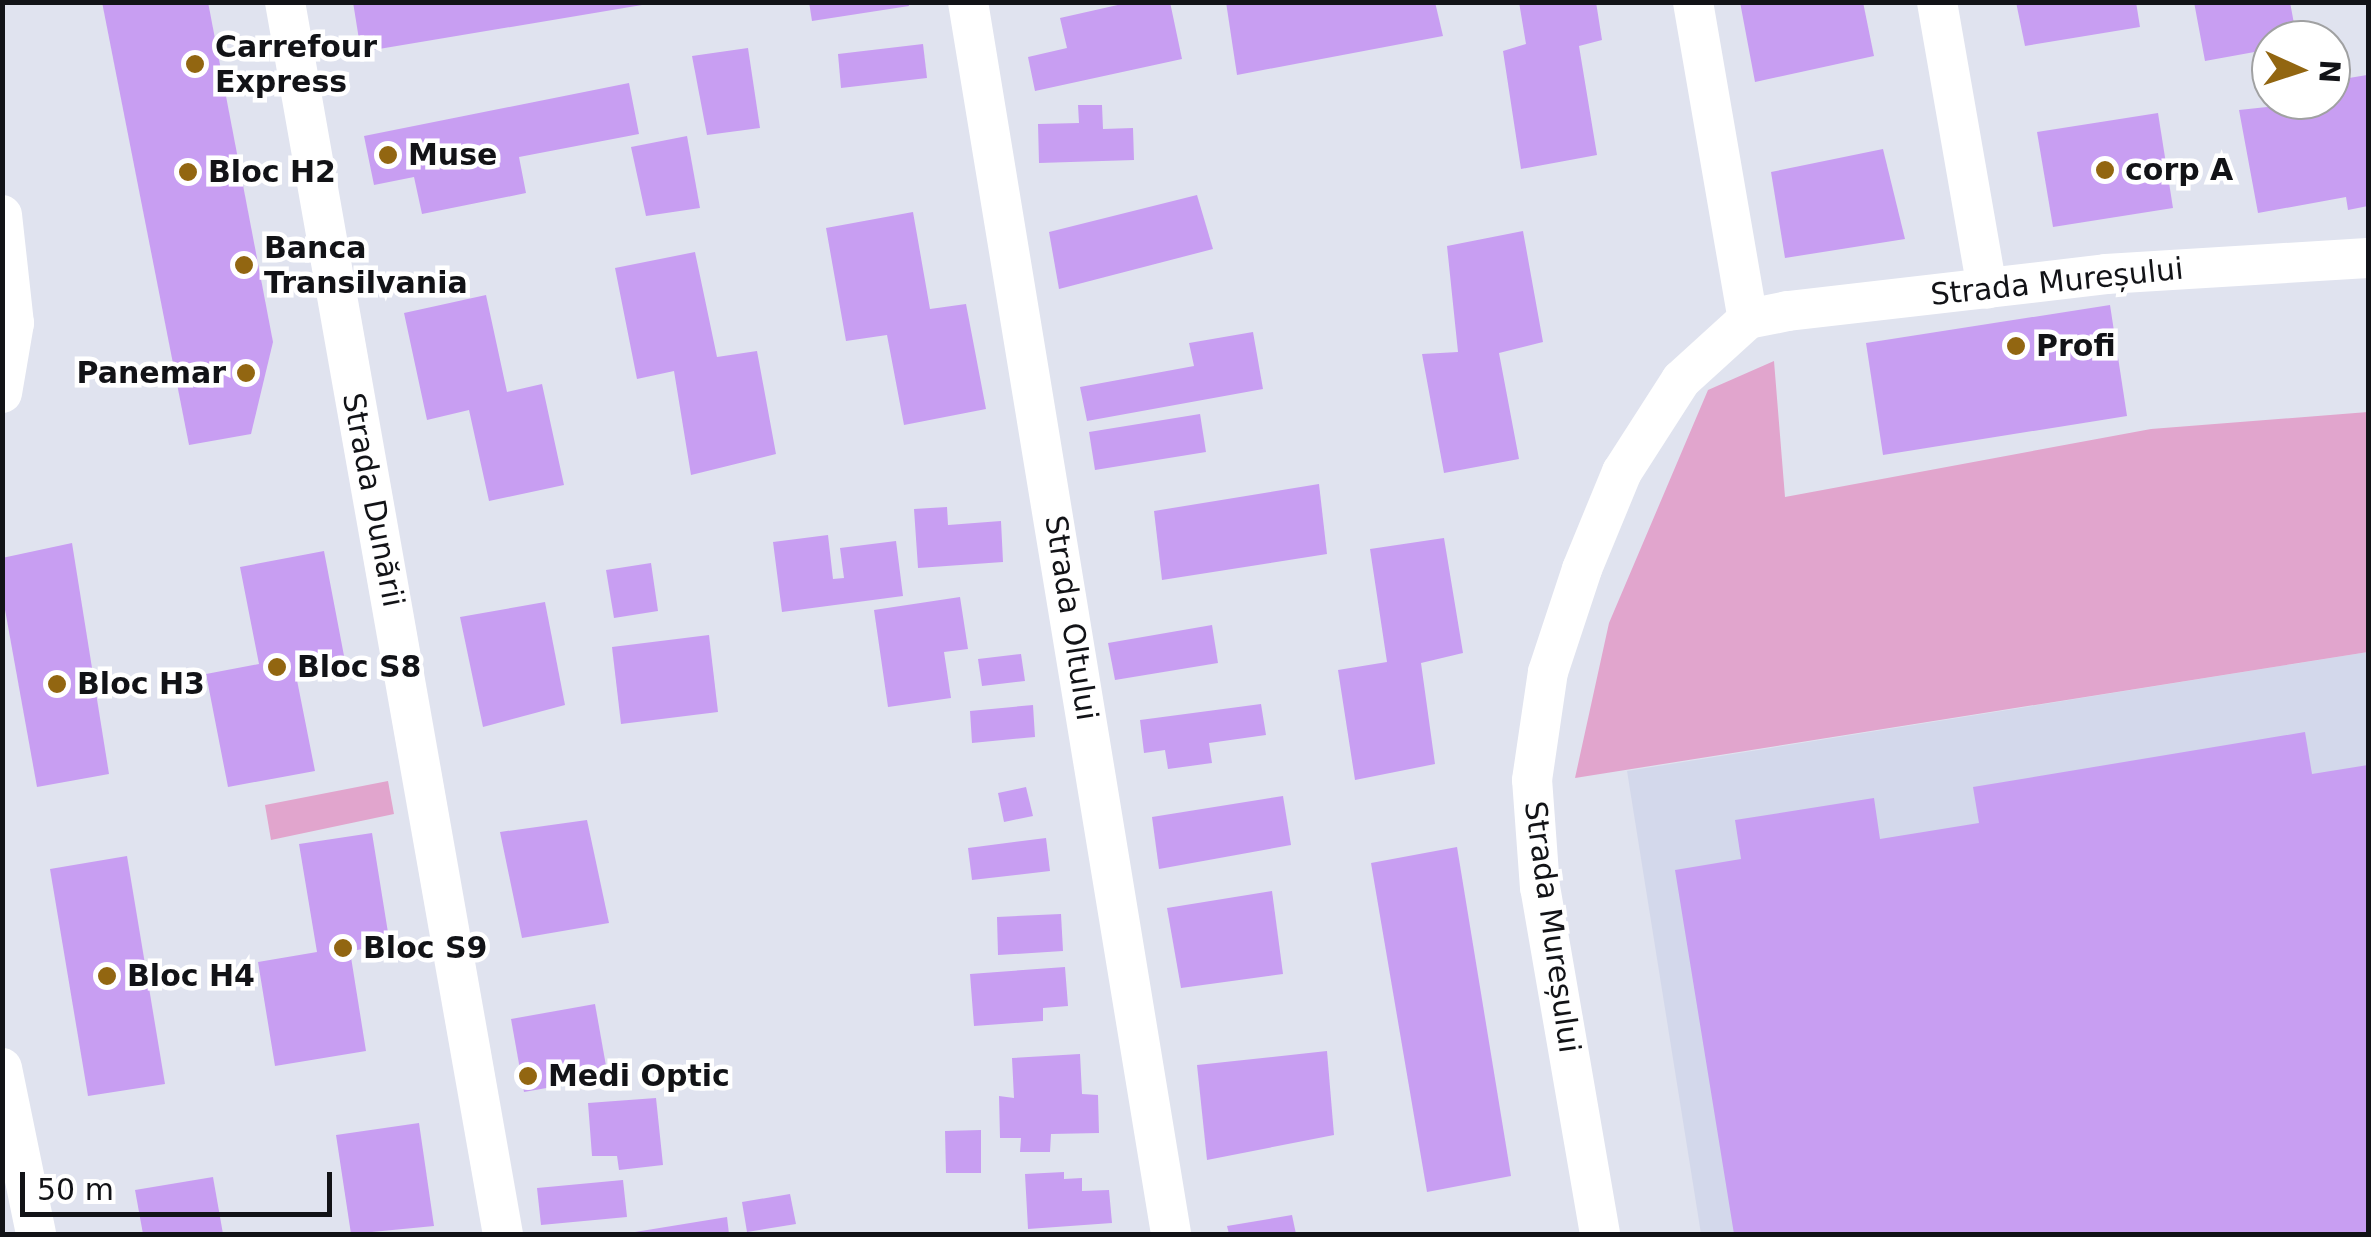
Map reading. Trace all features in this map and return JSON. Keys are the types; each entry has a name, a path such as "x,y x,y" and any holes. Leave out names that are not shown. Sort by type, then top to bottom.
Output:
{"street":[{"name":"Strada Dunării","path":"285,2 504,1234"},
{"name":"Strada Oltului","path":"968,2 1171,1234"},
{"path":"1693,2 1748,318"},
{"path":"1937,2 1987,289"},
{"path":"2,215 14,323 2,393"},
{"name":"Strada Mureșului","path":"1600,1234 1540,888 1532,780 1548,672 1582,568 1650,421 1714,344 1748,318 2124,272 2368,258"},
{"path":"2,1068 36,1234"}],"shaded area":[{"path":"1774,361 1785,497 2151,429 2368,412 2368,652 1575,778 1609,623 1708,390"},
{"path":"2368,652 2368,1234 1701,1234 1627,771"},
{"path":"388,781 394,814 271,840 265,805"}],"building":[{"name":"Bloc H2","path":"102,2 208,2 273,342 251,434 189,445"},
{"path":"353,2 641,2 642,5 361,52"},
{"path":"809,2 908,2 909,6 812,21"},
{"path":"1131,2 1170,2 1182,59 1035,91 1028,57 1067,48 1060,18"},
{"path":"1226,2 1435,2 1443,36 1237,75"},
{"path":"1519,2 1596,2 1602,40 1579,46 1597,155 1521,169 1503,51 1526,44"},
{"path":"1740,2 1863,2 1874,56 1755,82"},
{"path":"2016,2 2136,2 2140,27 2025,46"},
{"path":"2194,2 2290,2 2293,20 2251,20 2251,53 2205,61"},
{"path":"923,44 927,78 841,88 838,54"},
{"path":"748,48 760,128 707,135 692,56"},
{"path":"2367,75 2368,206 2348,210 2346,197 2258,213 2239,110 2251,109 2251,120 2351,120 2351,78"},
{"path":"629,83 639,134 519,157 526,193 422,214 414,177 374,185 364,136"},
{"path":"1078,105 1102,105 1103,129 1133,128 1134,160 1039,163 1038,124 1079,123"},
{"name":"corp A","path":"2158,113 2173,208 2053,227 2037,132"},
{"path":"687,136 700,208 646,216 631,147"},
{"path":"1883,149 1905,239 1785,258 1771,172"},
{"path":"1197,195 1213,249 1059,289 1049,232"},
{"path":"913,212 930,309 966,304 986,409 904,425 887,335 846,341 826,228"},
{"path":"1523,231 1543,342 1499,353 1519,459 1444,473 1422,354 1458,352 1447,246"},
{"path":"695,252 717,357 757,351 776,454 691,475 674,371 637,379 615,268"},
{"path":"486,295 507,392 542,384 564,485 489,501 469,410 427,420 404,313"},
{"path":"2110,305 2127,416 1883,455 1866,343"},
{"path":"1253,332 1263,389 1087,421 1080,387 1194,366 1189,343"},
{"path":"1200,414 1206,452 1095,470 1089,432"},
{"path":"1319,484 1327,554 1162,580 1154,511"},
{"path":"947,507 948,525 1001,521 1003,562 918,568 914,509"},
{"path":"828,535 833,579 844,578 840,548 896,541 903,596 782,612 773,542"},
{"path":"1444,538 1463,653 1421,663 1435,764 1355,780 1338,670 1387,662 1370,549"},
{"name":"Bloc H3","path":"72,543 109,774 37,787 2,593 2,558"},
{"name":"Bloc S8","path":"324,551 345,661 295,670 315,771 228,787 206,674 259,664 240,567"},
{"path":"651,563 658,611 614,618 606,570"},
{"path":"960,597 968,649 944,652 951,698 888,707 874,610"},
{"path":"545,602 565,705 483,727 460,617"},
{"path":"1212,625 1218,663 1115,680 1108,643"},
{"path":"709,635 718,712 621,724 612,647"},
{"path":"1021,654 1025,681 982,686 978,659"},
{"path":"1261,704 1266,735 1209,743 1212,763 1168,769 1165,750 1144,753 1140,720"},
{"path":"1033,705 1035,737 972,743 970,711"},
{"path":"2305,732 2312,774 2368,765 2368,1234 1734,1234 1675,870 1741,859 1735,820 1874,798 1880,839 1979,823 1973,787"},
{"path":"1026,787 1033,816 1004,822 998,793"},
{"path":"1283,796 1291,845 1159,869 1152,817"},
{"path":"587,820 609,923 522,938 500,832"},
{"name":"Bloc S9","path":"372,833 390,945 350,951 366,1051 275,1066 258,962 317,952 299,844"},
{"path":"1046,838 1050,871 972,880 968,848"},
{"path":"1457,847 1511,1176 1427,1192 1371,863"},
{"name":"Bloc H4","path":"127,856 165,1084 88,1096 50,869"},
{"path":"1272,891 1283,974 1181,988 1167,908"},
{"path":"1061,914 1063,951 998,955 997,917"},
{"path":"1065,967 1068,1006 1043,1008 1043,1021 974,1026 970,974"},
{"path":"595,1004 608,1077 524,1092 511,1019"},
{"path":"1327,1051 1334,1135 1207,1160 1197,1065"},
{"path":"1080,1054 1082,1094 1098,1095 1099,1133 1051,1134 1050,1152 1020,1152 1021,1138 1000,1138 999,1096 1014,1098 1012,1058"},
{"path":"656,1098 663,1165 619,1170 617,1156 592,1156 588,1103"},
{"path":"419,1123 434,1226 351,1234 336,1135"},
{"path":"981,1130 981,1173 946,1173 945,1131"},
{"path":"1064,1172 1064,1179 1082,1178 1082,1191 1109,1190 1112,1223 1028,1229 1025,1174"},
{"path":"213,1177 223,1234 143,1234 135,1190"},
{"path":"623,1180 627,1217 541,1225 537,1188"},
{"path":"790,1194 796,1224 747,1232 742,1202"},
{"path":"1292,1215 1296,1234 1229,1234 1227,1226"},
{"path":"727,1217 729,1234 635,1232"}],"place":[{"name":"Carrefour Express","path":"195,64"},
{"name":"Muse","path":"388,155"},
{"name":"corp A","path":"2105,170"},
{"name":"Bloc H2","path":"188,172"},
{"name":"Banca Transilvania","path":"244,265"},
{"name":"Profi","path":"2016,346"},
{"name":"Panemar","path":"246,373"},
{"name":"Bloc S8","path":"277,667"},
{"name":"Bloc H3","path":"57,684"},
{"name":"Bloc S9","path":"343,948"},
{"name":"Bloc H4","path":"107,976"},
{"name":"Medi Optic","path":"528,1076"}]}
